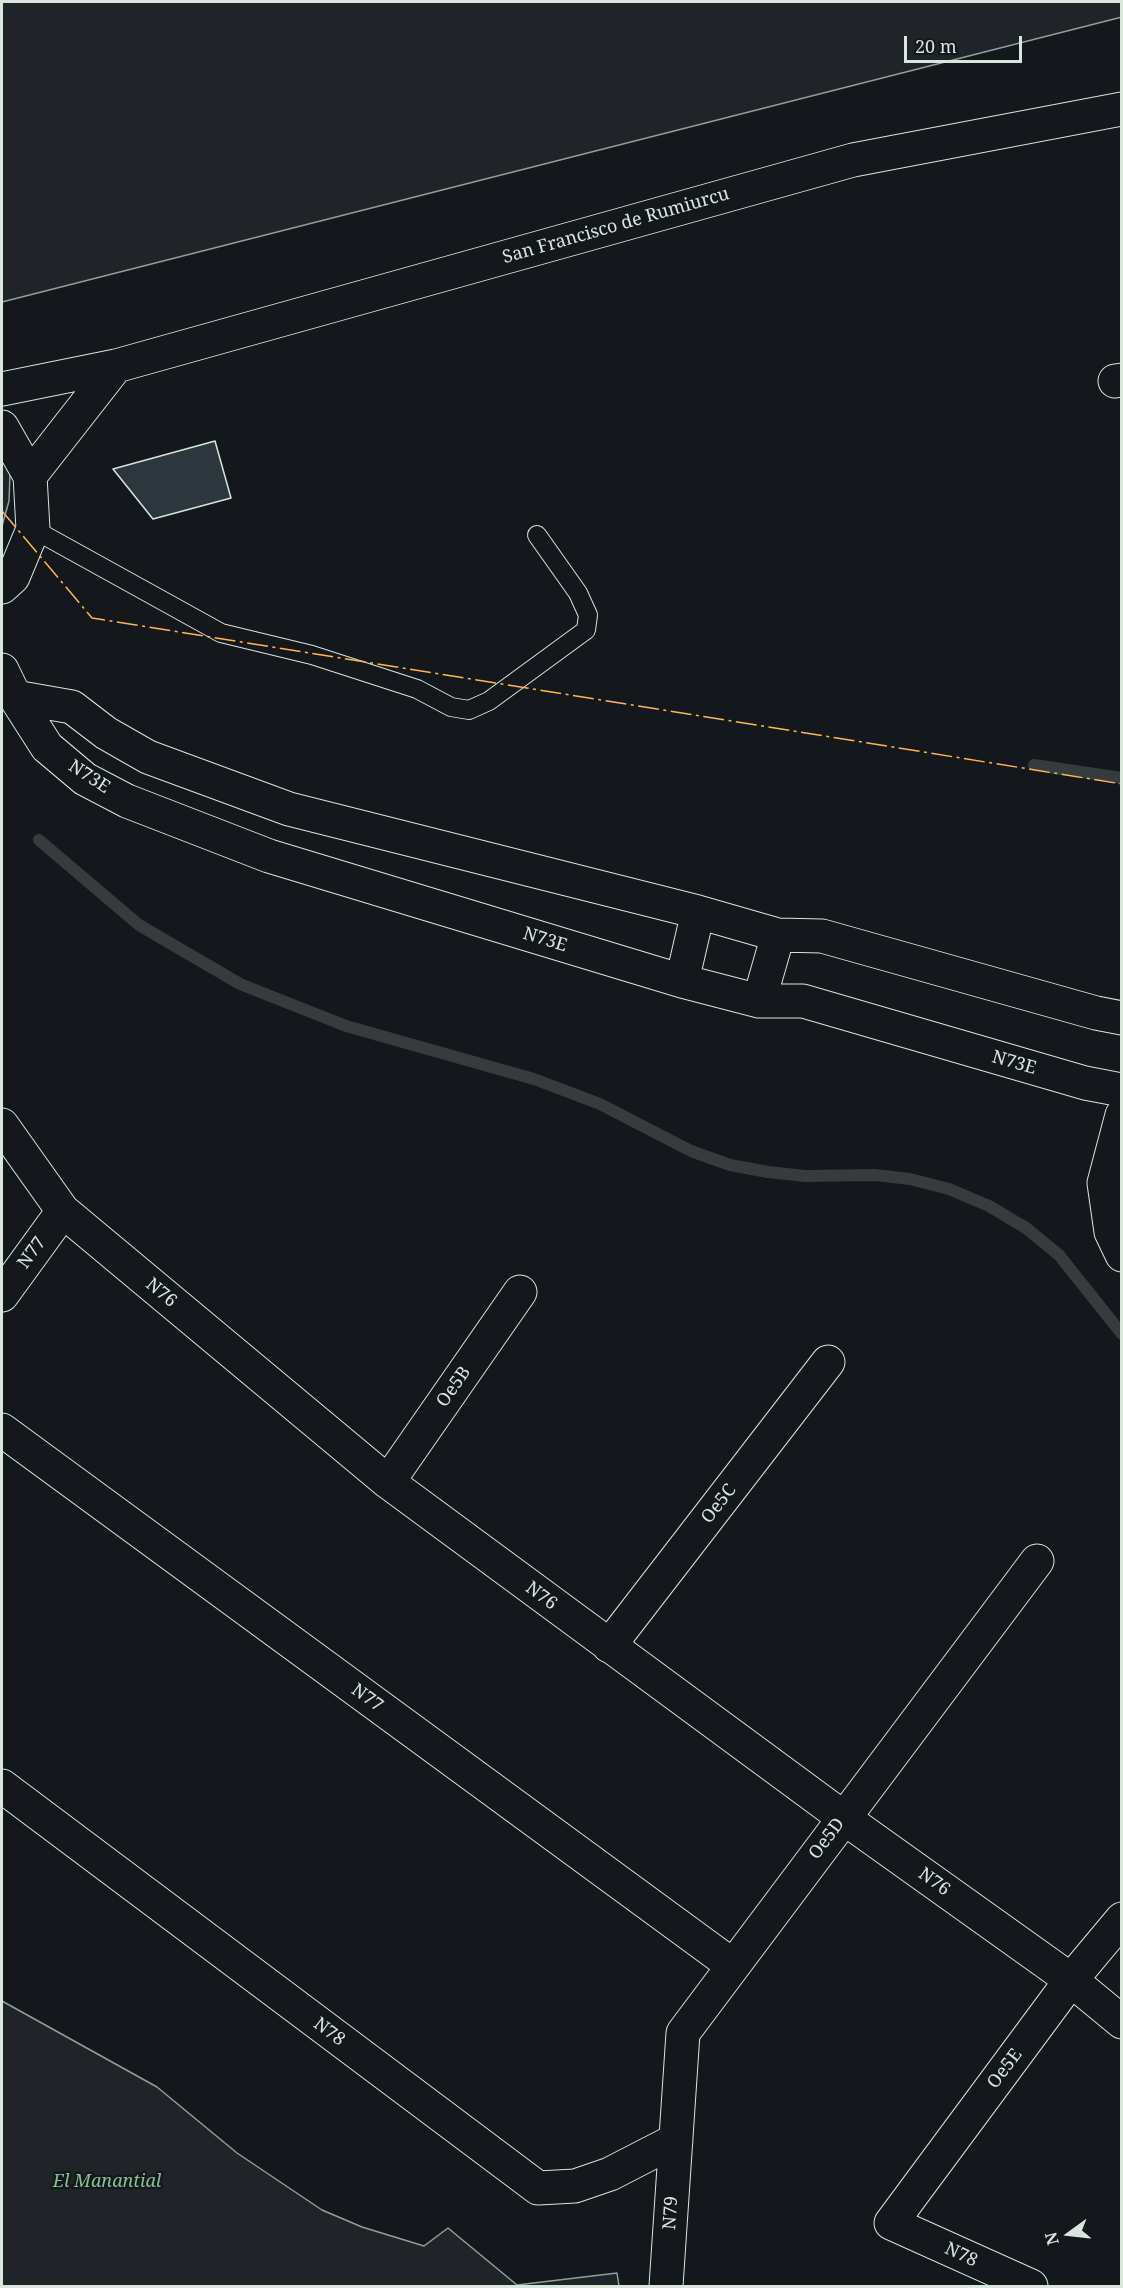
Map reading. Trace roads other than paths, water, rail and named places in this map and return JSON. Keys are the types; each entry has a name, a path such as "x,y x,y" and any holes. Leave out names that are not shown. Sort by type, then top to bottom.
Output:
{"street":[{"name":"San Francisco de Rumiurcu","path":"2,389 116,366 853,160 1122,109"},
{"path":"30,476 116,366"},
{"path":"2,427 30,476 33,529 13,577 2,587"},
{"name":"N73E","path":"8,683 72,707 106,733 147,757 290,809 698,912 778,935 822,936 1096,1013 1122,1018"},
{"name":"N73E","path":"8,683 47,747 84,779 127,801 269,856 682,981 759,1001 803,1001 1085,1083 1122,1090"},
{"path":"269,856 290,809"},
{"path":"682,981 698,912"},
{"path":"759,1001 778,935"},
{"path":"1122,1115 1104,1183 1111,1232 1122,1255"},
{"name":"N76","path":"2,1125 63,1211 388,1482 844,1818 1071,1980 1122,2022"},
{"name":"N77","path":"2,1295 63,1211"},
{"name":"Oe5B","path":"388,1482 520,1292"},
{"name":"Oe5C","path":"609,1646 828,1362"},
{"name":"N77","path":"2,1431 732,1965"},
{"name":"Oe5D","path":"676,2140 683,2033 1037,1561"},
{"name":"N78","path":"2,1786 538,2188 575,2186 610,2174 676,2140"},
{"name":"Oe5E","path":"891,2223 1071,1980 1122,1919"},
{"name":"N79","path":"666,2286 676,2140"},
{"name":"N78","path":"891,2223 1031,2286"}],"lane":[{"path":"33,529 221,633 312,655 417,688 451,707 469,710 489,701 586,630 588,615 578,593 537,535"}],"waterway":[{"path":"1034,765 1122,778"},
{"path":"39,840 139,925 240,984 346,1026 534,1079 600,1104 691,1151 730,1165 805,1176 875,1175 910,1179 949,1189 989,1206 1026,1228 1059,1255 1122,1334"}],"park label":[{"name":"El Manantial","path":"107,2182"}]}
